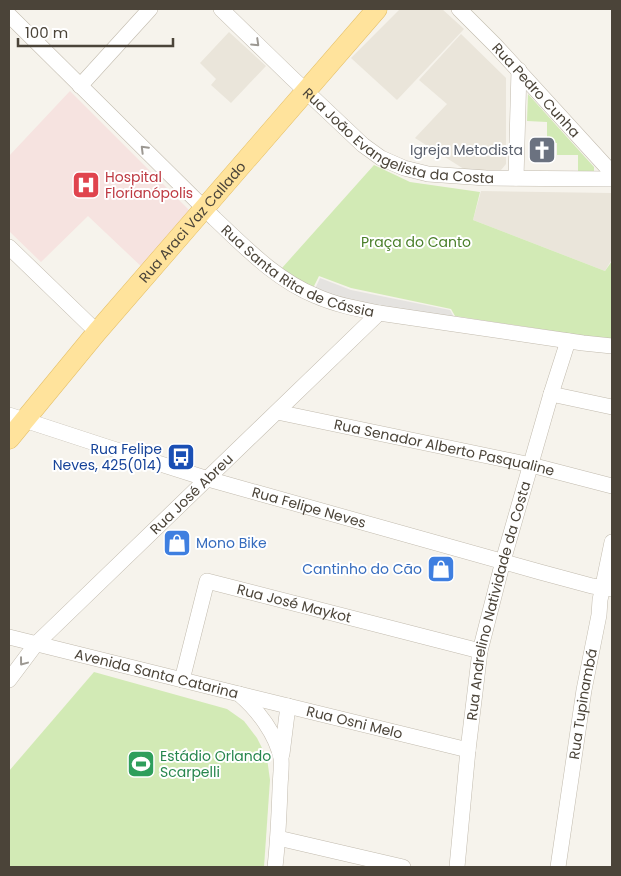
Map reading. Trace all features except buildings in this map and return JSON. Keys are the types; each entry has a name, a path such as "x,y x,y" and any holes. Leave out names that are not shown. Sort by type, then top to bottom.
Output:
{"main road":[{"name":"Rua Araci Vaz Callado","path":"9,439 17,418 97,332 377,9"}],"street":[{"path":"80,86 150,9"},
{"name":"Rua João Evangelista da Costa","path":"221,9 305,91 363,145 381,158 404,168 428,174 516,178 612,179"},
{"name":"Rua Pedro Cunha","path":"459,9 518,70 612,173"},
{"name":"Rua Santa Rita de Cássia","path":"11,14 80,86 204,208 249,251 271,270 292,284 315,296 351,308 612,346"},
{"path":"516,178 518,70"},
{"path":"9,247 97,332"},
{"name":"Rua José Abreu","path":"9,680 36,644 379,313"},
{"name":"Rua Andrelino Natividade da Costa","path":"457,867 480,651 503,561 568,341"},
{"path":"551,394 612,407"},
{"name":"Rua Senador Alberto Pasqualine","path":"277,412 531,465 612,486"},
{"name":"Rua Felipe Neves","path":"17,418 107,448 208,478 608,589"},
{"name":"Rua Tupinambá","path":"558,867 584,690 599,615 600,600 608,589 612,542"},
{"name":"Rua José Maykot","path":"182,680 207,581 480,651"},
{"name":"Avenida Santa Catarina","path":"9,637 239,694 248,702 269,729 277,745 281,760 275,867"},
{"name":"Rua Osni Melo","path":"239,694 468,750"},
{"path":"281,760 288,706"},
{"path":"278,838 403,867"}],"shaded area":[{"path":"400,9 442,9 464,29 397,100 351,58"},
{"path":"229,32 266,66 231,103 211,85 216,79 200,63"},
{"path":"461,34 506,78 506,164 501,170 467,171 415,138 447,104 419,80"},
{"name":"Hospital Florianópolis","path":"70,91 192,213 144,269 88,216 41,262 9,231 9,156"},
{"path":"481,191 611,193 612,259 605,271 473,220"},
{"path":"320,278 351,290 450,310 455,319 350,302 314,291"}],"green space":[{"path":"528,94 594,167 592,173 578,172 578,155 557,155 557,143 547,143 547,122 527,121"},
{"name":"Praça do Canto","path":"374,165 410,182 480,192 473,220 605,271 612,261 612,340 455,316 451,309 351,288 319,276 313,288 282,268"},
{"name":"Estádio Orlando Scarpelli","path":"94,672 227,709 244,721 257,738 267,758 270,780 264,867 9,867 9,771"}],"place":[{"name":"Igreja Metodista","path":"542,150"},
{"name":"Hospital Florianópolis","path":"86,185"},
{"name":"Rua Felipe Neves, 425(014)","path":"181,457"},
{"name":"Mono Bike","path":"177,543"},
{"name":"Cantinho do Cão","path":"441,569"},
{"name":"Estádio Orlando Scarpelli","path":"141,764"}]}
